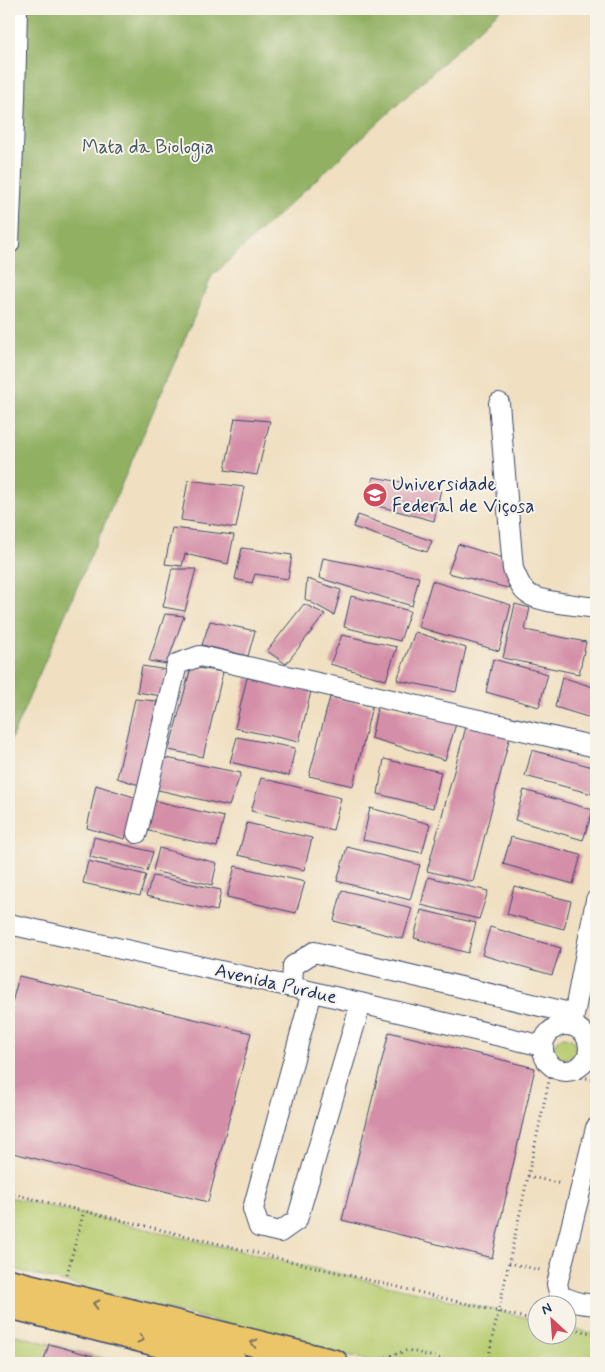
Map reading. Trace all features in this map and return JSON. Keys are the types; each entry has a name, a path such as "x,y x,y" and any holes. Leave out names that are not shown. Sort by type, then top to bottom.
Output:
{"main road":[{"path":"9,1282 335,1363"},
{"path":"9,1305 234,1363"}],"street":[{"path":"9,244 17,9"},
{"path":"499,403 513,569 519,583 526,593 539,599 596,608"},
{"path":"137,833 177,664 200,656 596,747"},
{"path":"573,1020 596,900"},
{"name":"Avenida Purdue","path":"9,924 292,987 543,1046"},
{"path":"292,987 293,966 314,952 573,1020 586,1037 592,1057 573,1070 559,1070 552,1069 547,1062 543,1046 547,1035 552,1030 573,1020"},
{"path":"312,992 253,1209 260,1227 280,1232 297,1220 361,1003"},
{"path":"596,1128 557,1284 560,1296 579,1303 596,1304"}],"path":[{"path":"494,1363 489,1362 498,1312 552,1069 596,1080"},
{"path":"528,1176 581,1189"},
{"path":"9,1193 528,1319"},
{"path":"61,1296 84,1211"},
{"path":"509,1263 559,1275"},
{"path":"578,1330 596,1334"},
{"path":"372,1362 408,1350 456,1363"}],"green space":[{"name":"Mata da Biologia","path":"9,9 501,9 212,276 9,744"},
{"path":"565,1037 573,1040 576,1048 573,1056 565,1059 557,1056 554,1048 557,1040"},
{"path":"9,1197 528,1318 528,1344 578,1344 578,1330 596,1334 596,1363 378,1363 9,1268"},
{"path":"9,1333 121,1363 9,1363"}],"building":[{"path":"235,418 270,421 257,475 225,470"},
{"path":"373,477 441,489 434,521 367,503"},
{"path":"188,480 244,487 236,528 181,520"},
{"path":"358,515 432,541 427,552 353,527"},
{"path":"172,528 234,535 228,564 185,554 182,566 165,564"},
{"path":"458,544 513,561 508,588 448,573"},
{"path":"242,548 292,555 288,579 255,574 252,583 235,579"},
{"path":"323,558 419,577 412,606 319,578"},
{"path":"172,569 196,569 185,611 163,607"},
{"path":"307,579 341,590 334,615 305,599"},
{"path":"432,581 511,605 499,651 418,627"},
{"path":"351,596 410,611 400,641 344,627"},
{"path":"304,604 325,614 286,664 267,651"},
{"path":"515,604 530,608 525,630 586,642 579,674 503,658"},
{"path":"165,614 184,616 167,664 149,661"},
{"path":"210,621 255,631 248,656 202,645"},
{"path":"415,632 466,648 456,692 397,680"},
{"path":"342,635 397,647 386,680 330,664"},
{"path":"493,659 548,674 539,707 486,692"},
{"path":"142,666 167,670 161,696 137,692"},
{"path":"191,667 223,672 203,757 169,750"},
{"path":"562,677 596,688 594,719 555,707"},
{"path":"247,678 311,691 299,742 235,728"},
{"path":"330,697 372,706 353,786 309,776"},
{"path":"135,699 157,701 139,785 117,778"},
{"path":"378,704 456,724 445,760 371,738"},
{"path":"467,723 511,732 473,882 427,871"},
{"path":"237,737 295,748 289,776 230,762"},
{"path":"532,750 596,768 596,795 525,776"},
{"path":"161,757 241,773 229,806 154,789"},
{"path":"384,759 441,772 433,808 378,794"},
{"path":"261,778 341,798 333,830 251,811"},
{"path":"96,785 137,798 125,839 87,828"},
{"path":"524,790 593,810 583,840 515,820"},
{"path":"152,800 224,817 217,847 145,830"},
{"path":"370,808 430,824 422,853 363,840"},
{"path":"247,823 312,838 304,870 238,855"},
{"path":"94,837 153,852 147,871 90,857"},
{"path":"511,837 581,855 573,884 503,864"},
{"path":"347,847 420,865 410,900 337,881"},
{"path":"159,848 217,863 212,885 153,871"},
{"path":"88,861 146,875 140,896 83,883"},
{"path":"235,866 305,882 296,913 227,897"},
{"path":"153,876 221,890 217,911 146,896"},
{"path":"428,877 488,891 479,919 421,905"},
{"path":"514,886 571,901 564,929 507,914"},
{"path":"342,890 412,908 403,939 334,921"},
{"path":"421,910 476,923 468,953 414,938"},
{"path":"490,927 561,948 552,975 482,955"},
{"path":"19,976 251,1033 208,1202 9,1152 9,1014"},
{"path":"389,1032 535,1068 492,1258 342,1220"},
{"path":"49,1344 93,1356 91,1363 43,1363"}],"place":[{"name":"Universidade Federal de Viçosa","path":"375,495"}]}
